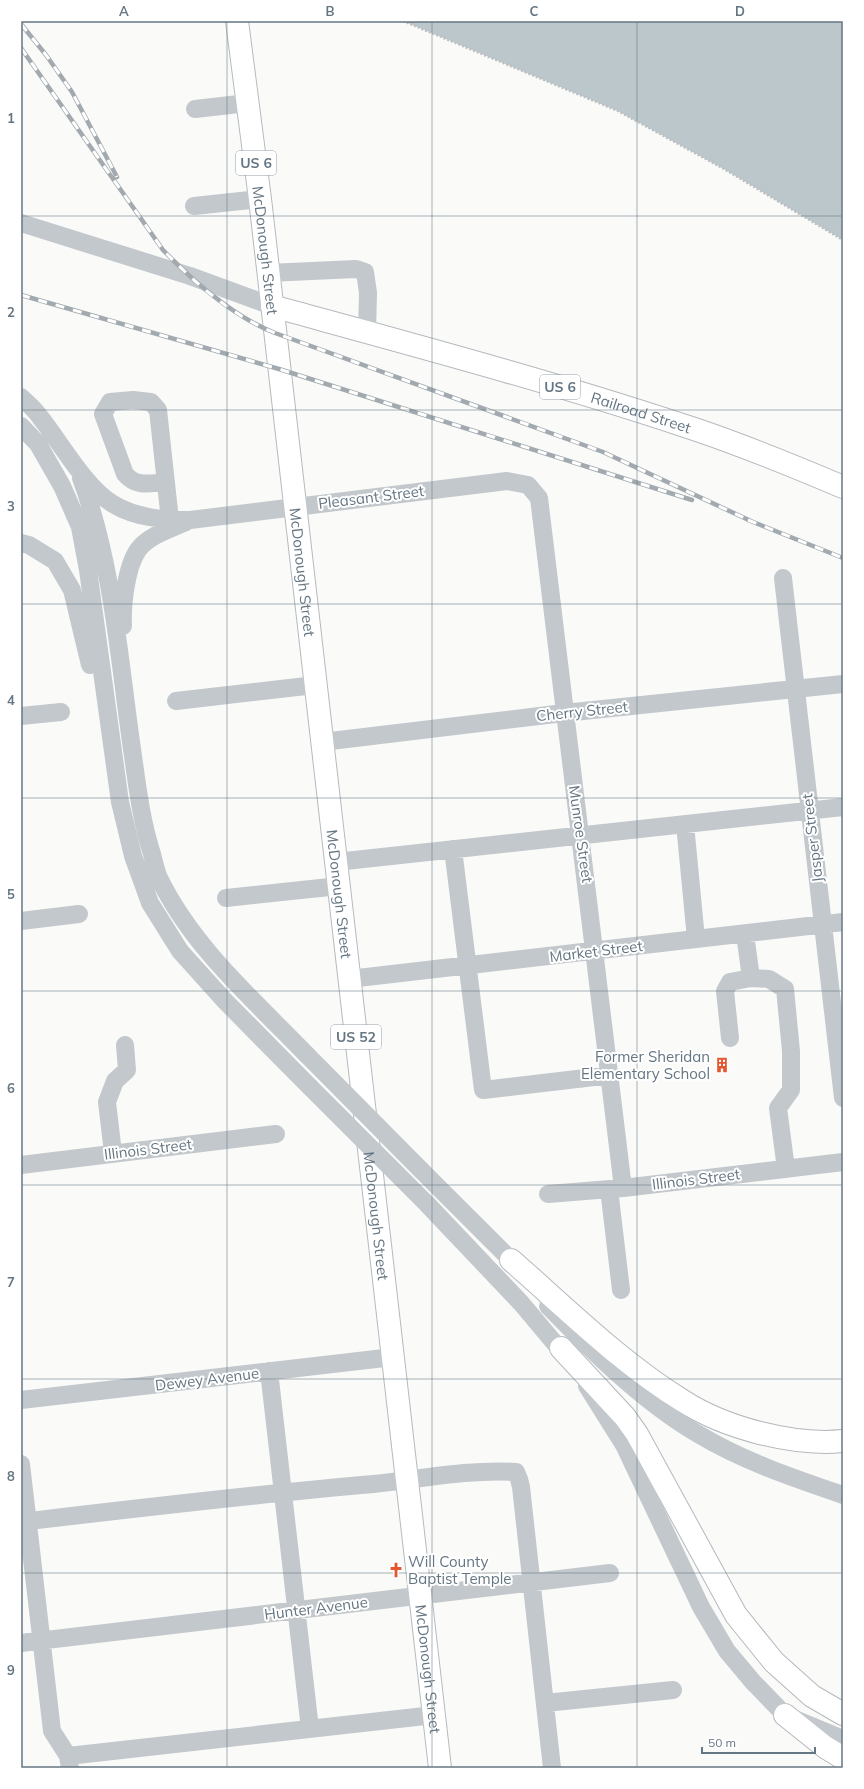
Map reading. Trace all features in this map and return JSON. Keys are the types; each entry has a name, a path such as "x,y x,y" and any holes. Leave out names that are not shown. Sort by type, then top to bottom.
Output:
{"main road":[{"name":"McDonough Street","path":"238,21 260,199 440,1768"},
{"name":"Railroad Street","path":"272,306 564,388 686,426 779,460 843,486"},
{"path":"511,1260 627,1361 684,1402 724,1421 772,1436 826,1443 843,1441"},
{"path":"561,1348 625,1417 637,1434 736,1615 754,1640 774,1662 812,1696 843,1714"},
{"path":"785,1715 825,1747 843,1758"}],"street":[{"path":"195,109 248,103"},
{"path":"194,206 260,199"},
{"path":"21,223 190,276 272,306"},
{"path":"268,273 356,269 365,272 368,293 367,333"},
{"path":"21,397 39,415 93,487 113,504 159,519 190,520"},
{"path":"166,482 140,484 131,481 125,474 103,414 110,402 133,400 151,402 158,410 166,482 170,520"},
{"path":"21,426 38,444 62,486 80,527 88,570 120,802"},
{"path":"77,466 93,509 105,557 127,717 145,832 159,877 184,921 231,977 511,1260 538,1294 581,1340 653,1404 697,1434 737,1455 782,1474 843,1495"},
{"name":"Pleasant Street","path":"190,520 507,481 528,485"},
{"name":"Munroe Street","path":"528,485 539,498 564,713 611,1076 621,1290"},
{"path":"127,717 123,617 127,576 138,550 153,538 190,520"},
{"path":"21,543 29,545 55,561 72,590 133,856 150,903 180,951 225,1001 428,1205 521,1303 561,1348 593,1395 624,1445 712,1628 727,1651 752,1682 785,1715 843,1739"},
{"name":"Jasper Street","path":"783,578 822,925 840,1046 843,1098"},
{"name":"Cherry Street","path":"322,742 564,713 843,684"},
{"path":"176,701 315,685"},
{"path":"21,716 61,712"},
{"path":"336,862 809,812 843,807"},
{"path":"685,824 696,939"},
{"path":"452,849 483,1090 611,1076"},
{"path":"226,898 339,886"},
{"path":"21,921 78,914"},
{"name":"Market Street","path":"349,979 843,922"},
{"path":"745,934 751,978"},
{"path":"730,1038 725,991 730,982 751,978 770,979 785,989 791,1051 792,1090 778,1108 786,1169"},
{"path":"113,1153 107,1102 115,1081 127,1070 125,1045"},
{"name":"Illinois Street","path":"21,1165 276,1134"},
{"name":"Illinois Street","path":"548,1194 616,1188 843,1162"},
{"name":"Dewey Avenue","path":"21,1400 393,1357"},
{"path":"269,1372 310,1729"},
{"path":"21,1464 24,1521 42,1641 52,1731 69,1762 310,1729 434,1715"},
{"path":"24,1521 282,1492 499,1471 516,1472 520,1479 552,1768"},
{"name":"Hunter Avenue","path":"21,1643 610,1573"},
{"path":"545,1703 674,1690"}],"path":[{"path":"403,21 618,112 724,169 843,240"}],"shaded area":[{"path":"403,21 843,21 843,240 724,169 618,111"}],"railway":[{"path":"21,24 46,55 72,92 117,177"},
{"path":"21,48 163,250 201,286 229,308 259,326 275,333 603,452 753,522"},
{"path":"21,295 279,369 692,500"},
{"path":"748,520 843,558"}],"place":[{"name":"Former Sheridan Elementary School","path":"722,1065"},
{"name":"Will County Baptist Temple","path":"396,1570"}]}
